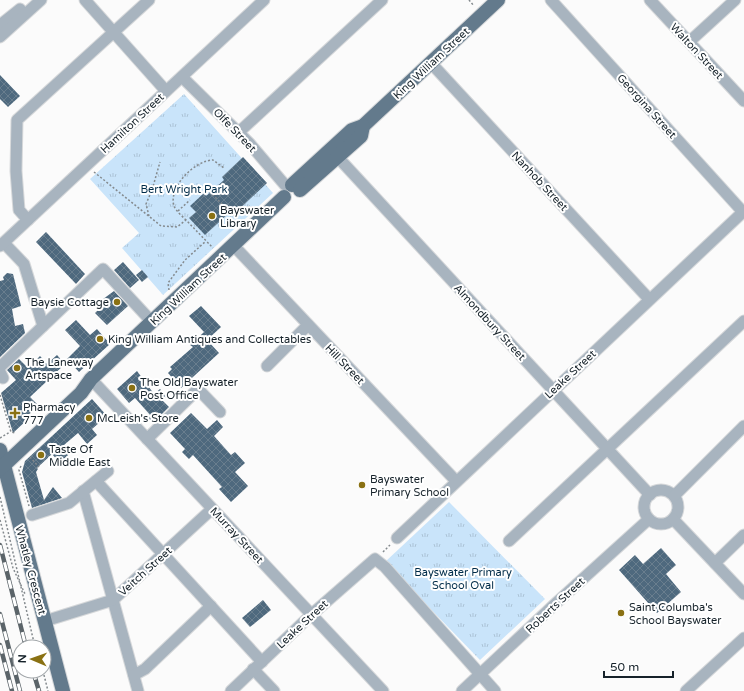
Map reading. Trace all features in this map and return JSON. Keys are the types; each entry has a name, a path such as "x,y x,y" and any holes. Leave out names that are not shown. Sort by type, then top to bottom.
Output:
{"main road":[{"name":"King William Street","path":"1,459 24,452 81,393 91,379 222,258 290,190 334,152 352,130 363,126 498,0"},
{"name":"King William Street","path":"1,459 75,387 91,379"},
{"name":"Whatley Crescent","path":"1,459 63,691"}],"street":[{"path":"0,25 30,0"},
{"path":"0,37 40,0"},
{"path":"86,0 166,92"},
{"path":"28,220 19,210 16,171 17,120 149,0"},
{"name":"Hamilton Street","path":"2,244 264,0"},
{"path":"239,132 382,0"},
{"name":"Georgina Street","path":"551,0 744,211"},
{"name":"Walton Street","path":"650,0 744,101"},
{"path":"689,42 735,0"},
{"name":"Nanhob Street","path":"431,63 650,299"},
{"name":"Olfe Street","path":"182,77 239,132 290,190"},
{"name":"Almondbury Street","path":"334,152 650,495"},
{"name":"Leake Street","path":"397,538 744,211"},
{"path":"2,244 24,264 43,326"},
{"name":"Hill Street","path":"234,246 456,481"},
{"path":"0,367 103,269 152,322"},
{"path":"509,541 606,448 744,321"},
{"path":"266,366 308,325"},
{"name":"Murray Street","path":"91,379 383,691"},
{"path":"147,439 198,389 220,412"},
{"path":"674,496 744,426"},
{"path":"32,515 69,503 108,471"},
{"path":"96,481 262,662"},
{"path":"83,491 138,691"},
{"path":"659,491 665,491 674,496 678,508 673,519 664,524 654,522 649,519 645,510 647,499 650,495 659,491"},
{"name":"Veitch Street","path":"45,621 113,600 212,508"},
{"name":"Roberts Street","path":"462,691 649,519"},
{"path":"673,519 744,594"},
{"path":"715,563 744,535"},
{"path":"375,559 385,568 495,691"},
{"name":"Leake Street","path":"231,691 311,615 375,559"},
{"path":"134,675 144,669 210,606"},
{"path":"686,691 744,638"},
{"path":"253,670 274,691"}],"path":[{"path":"222,258 174,207 174,193 177,186 188,173 205,160 214,160 224,168"},
{"path":"149,216 146,204 152,190 160,162"},
{"path":"86,166 161,226 177,226 186,220"},
{"path":"204,186 242,224"},
{"path":"177,211 190,200"},
{"path":"236,217 245,208 251,206 258,210"},
{"path":"169,290 168,283 186,260 206,241"},
{"path":"0,395 11,432"},
{"path":"0,438 11,432 15,433"},
{"path":"24,452 39,467"},
{"path":"22,463 20,470 32,515"},
{"path":"0,497 34,639"},
{"path":"0,520 14,568 32,616"},
{"path":"375,559 397,538"},
{"path":"45,679 48,691"}],"green space":[{"name":"Bert Wright Park","path":"184,94 273,193 163,295 122,248 139,233 90,179"},
{"name":"Bayswater Primary School Oval","path":"449,502 545,599 480,660 385,562"}],"building":[{"path":"0,75 20,96 8,107 0,99"},
{"path":"243,157 267,183 232,216 229,213 205,235 189,218 196,212 190,206 204,193 206,196 224,180 222,177"},
{"path":"46,232 85,274 76,284 36,242"},
{"path":"123,262 139,280 130,288 114,270"},
{"path":"142,270 148,277 142,282 136,275"},
{"path":"7,273 13,274 21,306 12,309 15,326 23,324 25,333 0,357 0,281 4,280 3,277"},
{"path":"114,291 128,306 107,325 95,313 99,309 95,305"},
{"path":"201,306 221,327 207,340 219,353 181,388 168,373 172,369 170,367 193,347 190,345 204,332 189,316"},
{"path":"76,320 90,335 97,329 110,344 79,372 67,359 80,346 65,330"},
{"path":"57,355 65,364 30,397 39,406 27,416 29,418 13,433 1,393 16,380 7,370 19,359 28,368 40,356 47,364"},
{"path":"137,371 154,394 160,389 167,396 162,400 169,407 153,423 148,418 151,416 135,398 129,403 117,389"},
{"path":"92,399 107,416 92,429 97,435 87,444 78,433 64,445 71,452 60,463 52,454 37,468 38,469 36,472 44,500 53,487 62,498 32,508 22,472 25,461"},
{"path":"191,413 207,429 217,420 223,427 214,436 231,455 235,452 245,463 235,472 248,486 231,502 219,489 222,487 193,455 189,459 182,452 185,449 170,433"},
{"path":"661,548 676,565 666,574 681,592 657,613 619,570 635,555 643,564"},
{"path":"263,600 271,610 250,627 242,618"}],"railway":[{"path":"0,545 24,639"},
{"path":"0,614 20,691"},
{"path":"0,645 12,691"},
{"path":"35,679 39,691"}],"place":[{"name":"Bayswater Library","path":"212,216"},
{"name":"Baysie Cottage","path":"117,302"},
{"name":"King William Antiques and Collectables","path":"100,339"},
{"name":"The Laneway Artspace","path":"17,368"},
{"name":"The Old Bayswater Post Office","path":"132,388"},
{"name":"Pharmacy 777","path":"15,413"},
{"name":"McLeish's Store","path":"89,418"},
{"name":"Taste Of Middle East","path":"41,455"},
{"name":"Bayswater Primary School","path":"362,485"},
{"name":"Saint Columba's School Bayswater","path":"621,613"}]}
